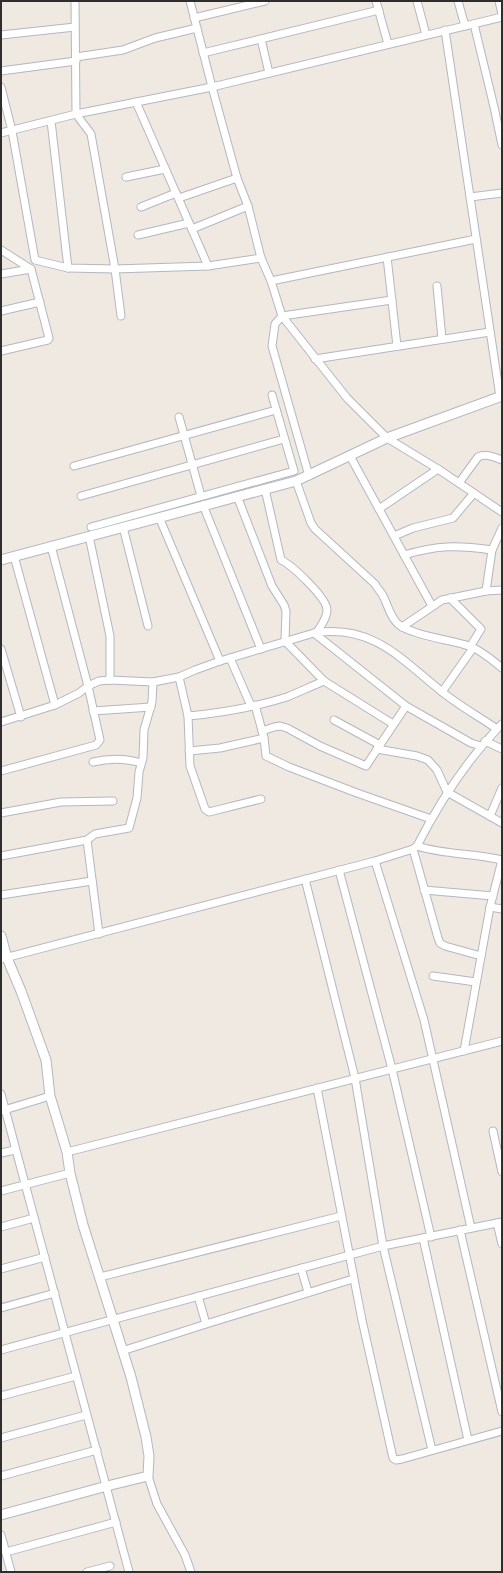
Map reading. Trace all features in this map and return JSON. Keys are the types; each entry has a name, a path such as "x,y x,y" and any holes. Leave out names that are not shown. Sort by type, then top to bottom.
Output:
{"street":[{"path":"75,1 76,114 91,134 115,269 121,316"},
{"path":"190,1 237,178 248,206 260,258 271,281 282,316 315,359 348,398 387,438 438,469 502,512"},
{"path":"194,18 265,1"},
{"path":"376,1 388,44"},
{"path":"417,1 426,35"},
{"path":"458,1 465,26"},
{"path":"1,133 76,114 212,87 474,24 502,15 498,1"},
{"path":"203,53 379,10"},
{"path":"474,24 502,145"},
{"path":"1,35 75,27"},
{"path":"1,71 123,50 155,38 196,28"},
{"path":"1,560 51,546 90,531 202,501 237,496 296,481 387,438 501,396 445,30"},
{"path":"261,39 270,73"},
{"path":"1,87 12,130 35,260 68,268 115,269 208,266 260,258"},
{"path":"136,102 208,266"},
{"path":"494,107 502,104"},
{"path":"51,121 68,268"},
{"path":"126,177 166,169"},
{"path":"141,207 237,178"},
{"path":"470,197 502,193"},
{"path":"138,236 191,226 248,206"},
{"path":"271,281 476,239"},
{"path":"1,250 31,269 49,340 1,351"},
{"path":"387,258 397,346"},
{"path":"1,274 31,269"},
{"path":"437,286 442,340"},
{"path":"309,476 272,346 275,324 282,316 392,300"},
{"path":"1,311 40,302"},
{"path":"315,359 490,332"},
{"path":"90,531 123,527 159,517 202,501 294,471 272,395"},
{"path":"74,466 276,410"},
{"path":"179,417 202,501 261,649"},
{"path":"82,496 284,440"},
{"path":"459,483 478,457 482,455 489,455 502,460"},
{"path":"350,456 432,606"},
{"path":"379,509 438,469"},
{"path":"296,481 311,523 315,529 375,584 394,619 402,627 472,647 502,668"},
{"path":"265,489 281,560 286,562 295,570 320,596 327,608 326,617 315,632"},
{"path":"394,536 413,528 453,518 474,493"},
{"path":"237,496 272,586 286,611 285,641 324,681 393,724"},
{"path":"159,517 220,660"},
{"path":"123,527 148,626"},
{"path":"486,591 492,550 502,528"},
{"path":"90,531 110,636 110,680"},
{"path":"1,772 96,745 100,740 88,686 51,546"},
{"path":"404,555 424,549 450,546 492,550"},
{"path":"14,556 55,705"},
{"path":"402,627 442,600 486,591 502,590"},
{"path":"442,692 472,647 481,628 450,598"},
{"path":"1,722 21,717 55,705 99,681 110,680 153,682 179,677 220,660 315,632 329,630 361,634 410,665 442,692 499,726 483,744 447,792 415,847 424,890 440,943 445,946 481,956"},
{"path":"315,632 406,706 471,744 483,744 502,749"},
{"path":"1,649 21,717"},
{"path":"230,658 253,706 263,734 266,756 274,761 357,793 431,819"},
{"path":"179,677 188,716 190,766 206,811 261,799"},
{"path":"188,716 234,711 289,696 324,681"},
{"path":"1,856 87,840 95,834 129,828 137,798 141,763 143,758 144,730 151,706 153,682"},
{"path":"93,711 151,706"},
{"path":"189,751 220,748 263,734 274,727 287,728 320,746 366,766 406,706"},
{"path":"334,720 378,747 428,760 437,770 447,792 502,823"},
{"path":"93,762 107,758 132,760 141,763"},
{"path":"490,816 502,788"},
{"path":"1,812 61,802 113,801"},
{"path":"87,840 99,934"},
{"path":"4,958 376,861 415,847 432,851 488,857 502,860 490,907 464,1050"},
{"path":"376,861 424,1020 471,1228"},
{"path":"339,870 392,1069 431,1237"},
{"path":"305,879 355,1078 383,1246 432,1450"},
{"path":"1,895 92,881"},
{"path":"424,890 493,896"},
{"path":"490,907 502,909"},
{"path":"1,936 4,958 21,990 46,1060 50,1096 67,1152 70,1174 83,1225 122,1351 146,1437 149,1456 148,1476 157,1504 185,1555 191,1572"},
{"path":"433,976 476,982"},
{"path":"67,1152 355,1078 432,1060 502,1039"},
{"path":"317,1088 348,1255 393,1458 396,1460 402,1459 502,1431"},
{"path":"1,1094 3,1111 26,1184 86,1415 98,1450 129,1572"},
{"path":"3,1111 50,1096"},
{"path":"493,1131 502,1172"},
{"path":"1,1153 15,1150"},
{"path":"1,1191 70,1174"},
{"path":"100,1277 341,1216"},
{"path":"1,1227 34,1218"},
{"path":"1,1350 383,1246 500,1222 502,1244"},
{"path":"460,1230 502,1412"},
{"path":"423,1238 468,1440"},
{"path":"1,1269 44,1256"},
{"path":"300,1268 308,1292"},
{"path":"122,1351 308,1292 354,1279"},
{"path":"1,1308 55,1293"},
{"path":"198,1296 206,1324"},
{"path":"1,1396 76,1376"},
{"path":"1,1438 86,1415"},
{"path":"1,1476 98,1450"},
{"path":"1,1515 148,1476"},
{"path":"6,1552 116,1522"},
{"path":"1,1535 11,1572"},
{"path":"87,1572 110,1566"}]}
